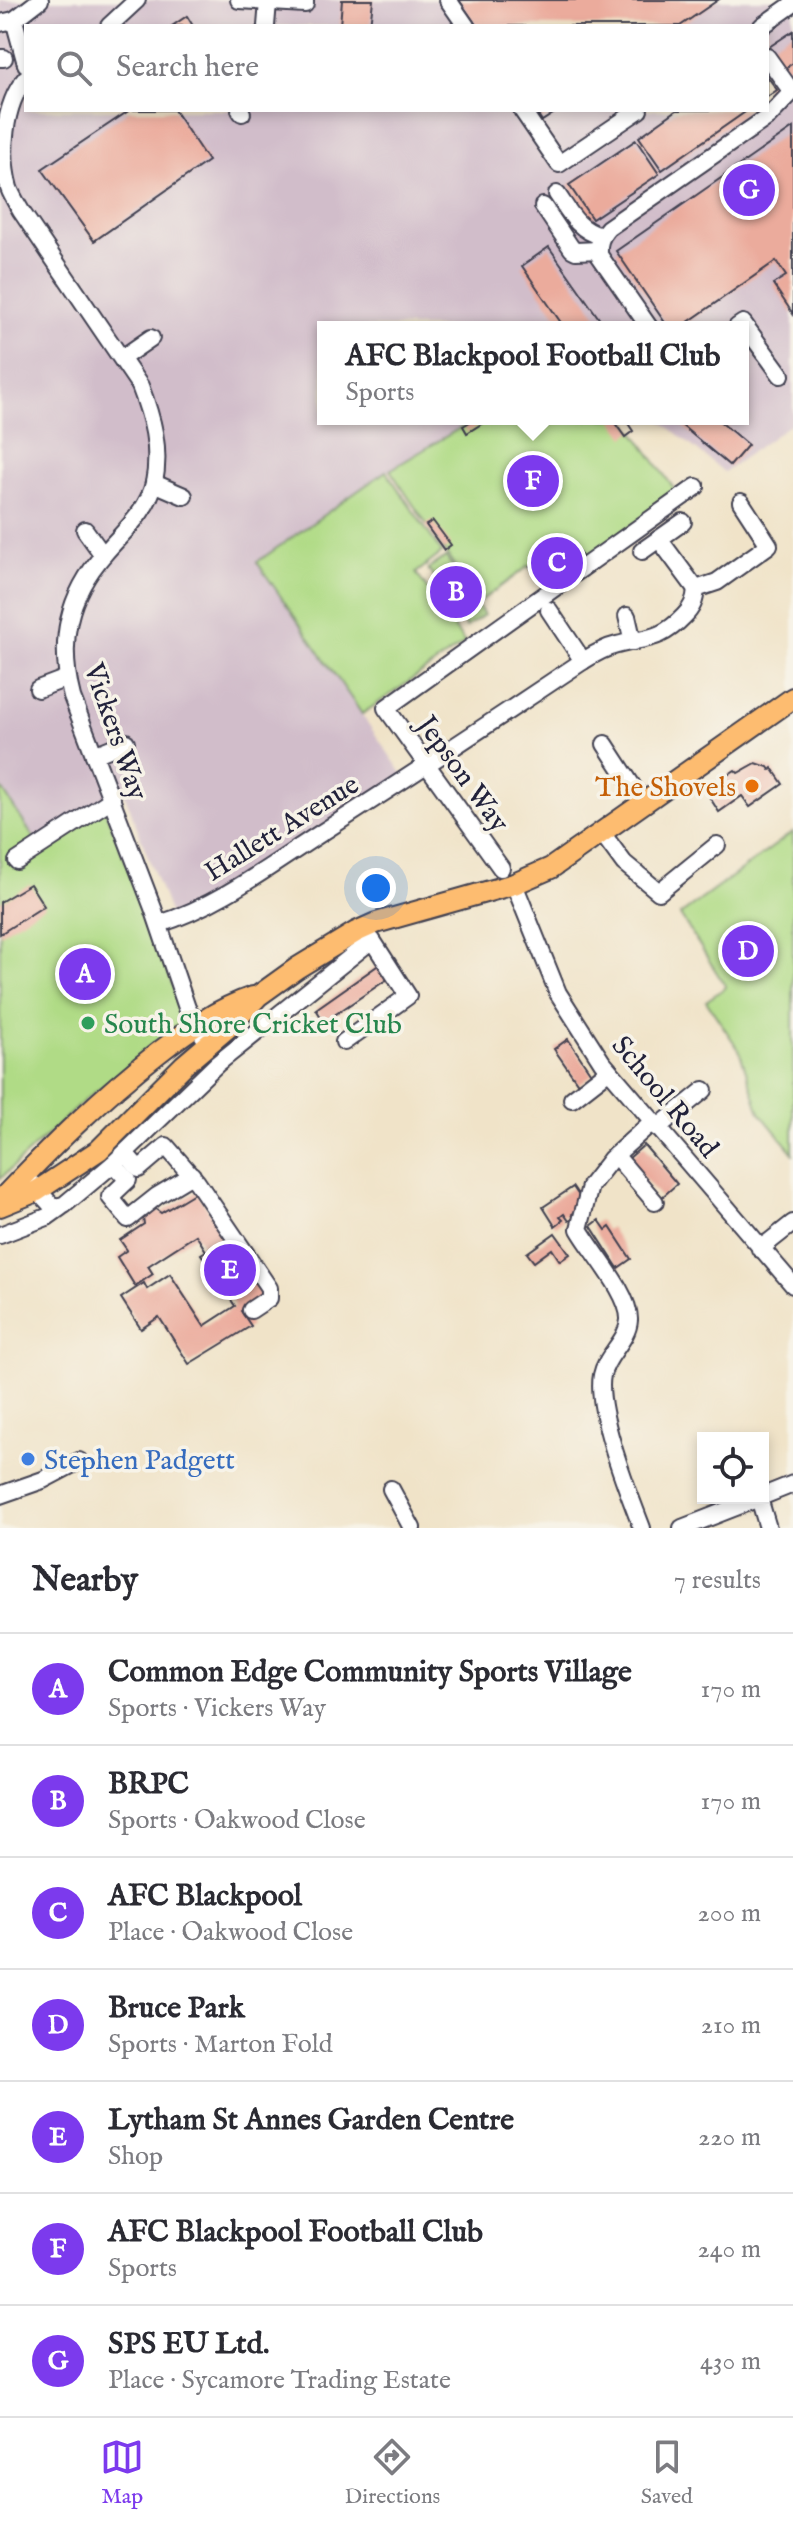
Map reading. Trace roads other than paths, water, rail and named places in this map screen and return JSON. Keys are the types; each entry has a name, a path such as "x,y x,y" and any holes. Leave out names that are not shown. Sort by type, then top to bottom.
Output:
{"main road":[{"path":"0,1203 31,1183 99,1150 258,996 297,968 366,927 491,890 508,876 551,868 793,698"},
{"path":"31,1183 69,1129 194,1020 258,996"},
{"path":"69,1129 79,1145 87,1146 106,1136 127,1116 139,1110"}],"street":[{"path":"24,60 7,22 40,0"},
{"path":"119,23 137,0"},
{"path":"239,0 305,4 305,0"},
{"path":"448,0 465,24"},
{"path":"266,24 268,2"},
{"path":"765,24 793,4"},
{"path":"543,206 572,249 576,251 600,243 608,228 768,117 792,91 769,60"},
{"name":"Vickers Way","path":"24,81 4,117 3,166 9,189 140,386 152,415 157,443 154,483 141,513 103,555 80,589 70,612 65,659 67,678 194,1020 208,1044"},
{"path":"523,112 559,164 636,112"},
{"path":"557,194 577,223 600,243 604,264 645,321"},
{"path":"749,331 781,375"},
{"path":"122,358 151,338"},
{"path":"154,483 184,496"},
{"name":"Jepson Way","path":"508,876 386,708 696,487"},
{"path":"659,539 696,589 717,582 769,545 741,502"},
{"path":"642,551 683,522"},
{"path":"85,530 103,555"},
{"name":"Hallett Avenue","path":"159,924 187,915 214,901 602,650 664,635 695,601 696,589"},
{"path":"549,610 583,661"},
{"path":"627,616 633,642"},
{"path":"38,689 67,678"},
{"path":"94,755 126,742"},
{"path":"605,744 644,804"},
{"path":"17,861 112,799"},
{"path":"602,833 624,863 659,892 717,845"},
{"name":"School Road","path":"508,876 558,993 608,1071 793,1285"},
{"name":"School Road","path":"491,890 518,908 528,920"},
{"path":"0,1235 47,1217 61,1207 119,1158 199,1080 310,987 372,940 408,996 344,1042"},
{"path":"297,968 310,987"},
{"path":"572,1099 608,1071"},
{"path":"642,1528 614,1452 601,1388 602,1374 629,1321 625,1303 579,1229 590,1186 613,1157 704,1090"},
{"path":"119,1158 139,1169 166,1146 192,1175 269,1288 269,1298 251,1310"},
{"path":"613,1157 655,1202"},
{"path":"119,1158 128,1180 110,1197 128,1219 157,1196 192,1175"},
{"path":"31,1183 48,1204 61,1207"},
{"path":"760,1249 793,1223"},
{"path":"0,1495 43,1480 79,1461"},
{"path":"769,1494 793,1484"},
{"path":"391,1489 412,1528"},
{"path":"682,1528 744,1504"},
{"path":"762,1504 768,1528"}],"place":[{"name":"SPS EU Ltd.","path":"749,190"},
{"name":"AFC Blackpool Football Club","path":"533,481"},
{"name":"AFC Blackpool","path":"557,563"},
{"name":"BRPC","path":"456,592"},
{"name":"The Shovels","path":"752,786"},
{"name":"Bruce Park","path":"748,951"},
{"name":"Common Edge Community Sports Village","path":"85,974"},
{"name":"South Shore Cricket Club","path":"88,1023"},
{"name":"Lytham St Annes Garden Centre","path":"230,1270"},
{"name":"Stephen Padgett","path":"28,1459"}]}
